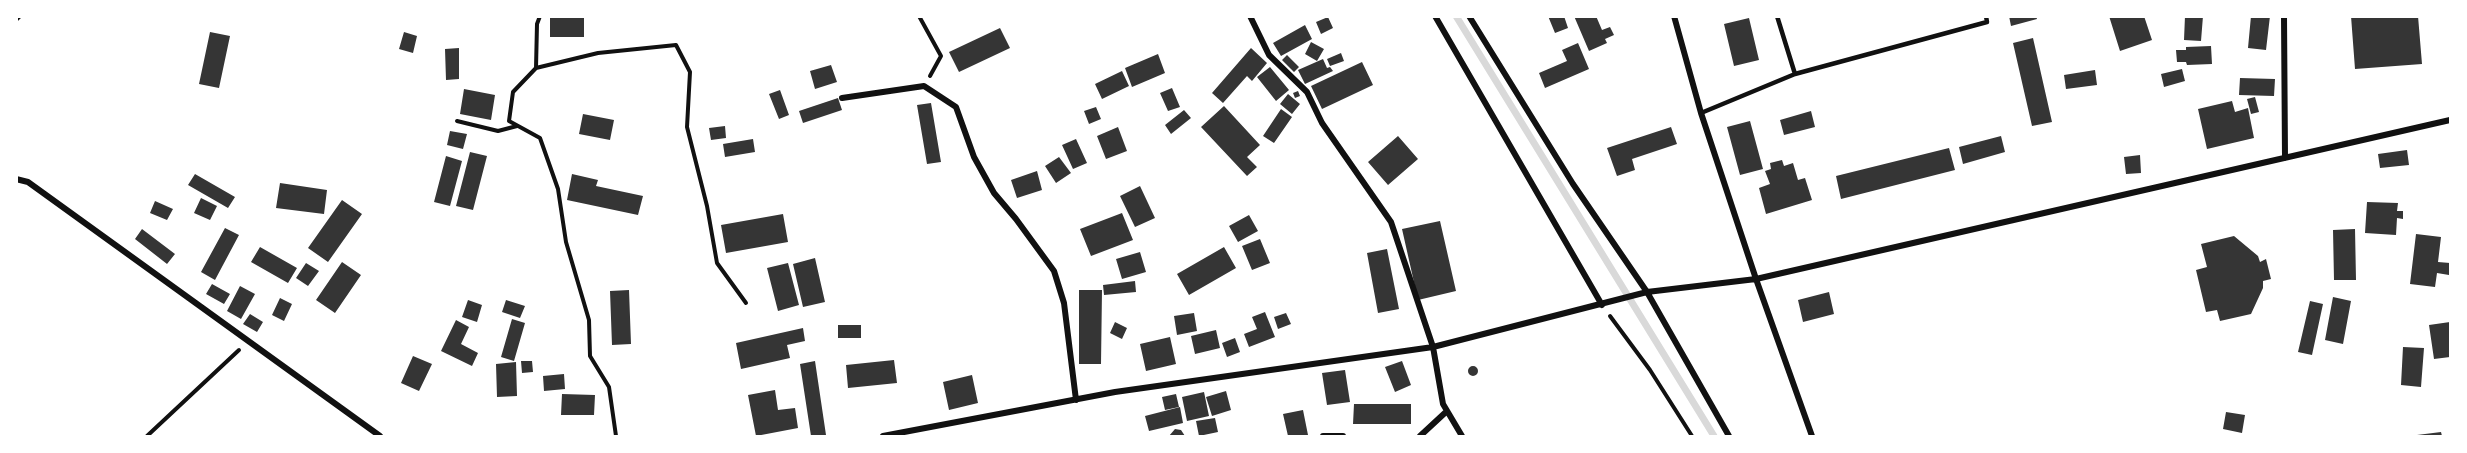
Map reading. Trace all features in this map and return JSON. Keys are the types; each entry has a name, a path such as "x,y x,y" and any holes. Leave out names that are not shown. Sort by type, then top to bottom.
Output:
{"street":[{"path":"1250,16 1269,55 1307,92 1322,123 1391,222 1433,346 1443,404 1462,436"},
{"path":"1435,16 1602,304"},
{"path":"1469,16 1573,184 1647,292 1729,436"},
{"path":"1674,16 1701,113 1756,279 1812,436"},
{"path":"2284,16 2285,158"},
{"path":"842,98 924,86 956,107 974,157 994,193 1054,271 1064,303 1076,400"},
{"path":"883,436 1115,392 1433,346 1647,292 1756,279 2451,120"},
{"path":"16,178 28,182 380,436"},
{"path":"1420,436 1447,411"},
{"path":"1323,436 1343,436"}],"lane":[{"path":"1776,16 1795,74"},
{"path":"1701,113 1795,74 1987,22 1986,16"}],"path":[{"path":"16,20 20,16"},
{"path":"536,68 537,24 540,16"},
{"path":"919,16 941,56 924,86"},
{"path":"616,436 609,387 590,356 589,320 566,242 558,189 540,138 509,121 513,92 536,68 598,53 676,45 690,72 687,127 707,206 717,263 746,303"},
{"path":"457,121 498,130 518,126"},
{"path":"1602,304 1650,370 1692,436"},
{"path":"147,436 249,342"}],"building":[{"path":"550,16 584,17 584,37 550,37"},
{"path":"1548,16 1564,16 1568,28 1555,33"},
{"path":"1574,16 1596,16 1602,30 1610,27 1614,35 1605,39 1607,43 1589,51"},
{"path":"2009,16 2036,16 2037,19 2011,26"},
{"path":"2109,16 2144,16 2152,40 2120,51"},
{"path":"2185,16 2203,16 2201,41 2184,40"},
{"path":"2251,16 2270,16 2266,50 2248,48"},
{"path":"2351,16 2418,16 2422,64 2355,69"},
{"path":"1328,17 1333,28 1321,34 1316,22"},
{"path":"1749,18 1759,60 1734,66 1724,24"},
{"path":"1305,25 1312,39 1281,56 1273,43"},
{"path":"1000,28 1010,48 959,72 949,52"},
{"path":"210,32 230,36 219,88 199,84"},
{"path":"404,32 417,36 413,53 399,49"},
{"path":"2033,38 2052,122 2032,126 2013,43"},
{"path":"1311,42 1324,49 1317,61 1305,54"},
{"path":"1578,43 1589,69 1545,88 1539,73 1567,61 1562,50"},
{"path":"2211,46 2212,64 2187,65 2186,62 2177,62 2176,50 2186,50 2186,47"},
{"path":"459,48 459,79 446,80 445,49"},
{"path":"1251,48 1267,63 1252,81 1247,76 1223,103 1212,93"},
{"path":"1341,53 1344,61 1330,66 1327,59"},
{"path":"1158,54 1165,73 1132,87 1125,68"},
{"path":"1287,55 1299,67 1294,72 1282,60"},
{"path":"1323,59 1327,68 1330,67 1333,71 1305,84 1298,70"},
{"path":"1362,62 1373,85 1322,109 1311,86"},
{"path":"831,65 837,82 815,89 810,71"},
{"path":"1270,67 1289,90 1276,101 1257,77"},
{"path":"2182,69 2185,81 2164,87 2161,74"},
{"path":"2095,70 2097,85 2066,89 2064,75"},
{"path":"1122,71 1129,86 1102,99 1095,84"},
{"path":"2240,78 2275,79 2274,96 2239,95"},
{"path":"1172,88 1180,107 1168,111 1160,93"},
{"path":"464,89 495,95 491,120 460,114"},
{"path":"780,90 789,115 779,119 769,94"},
{"path":"1298,91 1300,96 1295,98 1293,93"},
{"path":"1288,94 1300,104 1292,114 1280,104"},
{"path":"2255,97 2259,112 2251,114 2247,99"},
{"path":"838,98 842,110 803,123 799,111"},
{"path":"2232,101 2235,112 2248,108 2254,138 2207,149 2198,109"},
{"path":"931,103 941,162 927,164 917,105"},
{"path":"1224,106 1260,145 1247,157 1257,167 1247,176 1201,127"},
{"path":"1096,107 1101,119 1089,124 1084,111"},
{"path":"1281,109 1292,117 1274,143 1263,136"},
{"path":"1184,110 1191,118 1171,134 1165,125"},
{"path":"1811,111 1815,127 1784,135 1780,120"},
{"path":"583,114 614,120 610,140 579,134"},
{"path":"1750,121 1763,169 1740,175 1727,127"},
{"path":"725,126 726,138 711,140 709,128"},
{"path":"1118,127 1127,151 1106,159 1097,136"},
{"path":"1671,127 1677,144 1632,159 1635,170 1617,176 1607,148"},
{"path":"450,131 467,134 463,149 447,145"},
{"path":"1398,136 1418,159 1388,185 1368,162"},
{"path":"2001,136 2005,152 1963,164 1959,147"},
{"path":"753,139 755,152 725,157 723,144"},
{"path":"1076,139 1087,163 1073,169 1062,145"},
{"path":"1949,148 1955,170 1841,199 1836,176"},
{"path":"2407,150 2409,165 2380,168 2378,154"},
{"path":"470,152 487,156 473,210 456,206"},
{"path":"2140,155 2141,173 2126,174 2124,157"},
{"path":"446,156 462,161 450,206 434,202"},
{"path":"1059,157 1071,173 1056,183 1045,166"},
{"path":"1782,160 1784,166 1793,163 1798,180 1805,178 1812,200 1766,214 1759,188 1770,184 1765,171 1771,169 1770,163"},
{"path":"1037,171 1042,190 1017,198 1011,180"},
{"path":"195,174 235,197 228,208 188,185"},
{"path":"572,174 598,180 596,186 643,196 638,215 567,200"},
{"path":"280,183 327,190 324,214 276,208"},
{"path":"1140,186 1155,218 1135,227 1120,196"},
{"path":"201,198 217,206 210,220 194,213"},
{"path":"342,200 362,214 328,262 308,248"},
{"path":"155,201 173,209 167,220 150,213"},
{"path":"2367,202 2398,203 2397,211 2403,211 2403,219 2397,218 2396,235 2365,233"},
{"path":"1122,213 1133,240 1091,256 1080,229"},
{"path":"783,214 788,242 726,253 721,225"},
{"path":"1249,215 1258,231 1238,242 1229,226"},
{"path":"1440,221 1456,291 1418,300 1402,229"},
{"path":"225,228 239,235 215,280 201,272"},
{"path":"142,229 175,254 167,264 135,239"},
{"path":"2355,229 2356,280 2334,280 2333,230"},
{"path":"2416,234 2441,237 2438,262 2450,263 2449,275 2437,273 2435,287 2410,284"},
{"path":"2234,236 2258,256 2260,262 2266,259 2271,279 2263,281 2263,288 2251,314 2220,321 2217,310 2206,312 2196,270 2207,267 2201,244"},
{"path":"1260,239 1270,263 1252,270 1242,246"},
{"path":"260,247 297,268 288,283 251,262"},
{"path":"1224,247 1236,268 1189,295 1177,274"},
{"path":"1387,249 1399,309 1378,313 1367,253"},
{"path":"1140,252 1146,272 1122,279 1116,259"},
{"path":"815,258 825,302 803,307 793,264"},
{"path":"342,262 361,275 335,313 316,300"},
{"path":"306,263 319,271 308,286 296,278"},
{"path":"788,263 799,305 778,311 767,268"},
{"path":"1135,281 1136,292 1104,295 1103,285"},
{"path":"212,284 230,294 224,304 206,294"},
{"path":"240,286 255,294 241,319 227,311"},
{"path":"629,290 631,344 612,345 610,291"},
{"path":"1079,290 1102,290 1101,364 1079,364"},
{"path":"1829,292 1834,314 1803,322 1798,300"},
{"path":"2333,297 2351,301 2343,344 2325,340"},
{"path":"280,298 292,304 284,321 272,315"},
{"path":"468,300 482,305 477,322 462,317"},
{"path":"506,300 525,306 520,318 502,312"},
{"path":"2310,301 2323,304 2312,355 2298,352"},
{"path":"1265,312 1275,337 1249,347 1244,334 1257,329 1252,317"},
{"path":"1194,313 1197,331 1177,335 1174,316"},
{"path":"1286,313 1291,324 1278,329 1274,317"},
{"path":"250,314 263,322 257,332 243,324"},
{"path":"512,319 525,323 514,361 501,357"},
{"path":"456,320 469,327 461,344 478,353 472,366 441,351"},
{"path":"1115,322 1127,328 1122,339 1110,333"},
{"path":"2450,322 2450,357 2434,359 2429,325"},
{"path":"838,325 861,325 861,338 838,338"},
{"path":"803,328 805,341 787,345 790,358 741,369 736,343"},
{"path":"1216,330 1220,348 1195,354 1191,336"},
{"path":"1170,337 1176,364 1146,371 1140,344"},
{"path":"1235,338 1240,352 1227,357 1222,343"},
{"path":"2403,347 2424,348 2421,387 2401,385"},
{"path":"413,356 432,364 419,391 401,383"},
{"path":"894,360 897,383 848,388 846,365"},
{"path":"521,361 532,361 533,372 522,373"},
{"path":"815,361 826,435 811,436 800,364"},
{"path":"1402,361 1411,385 1395,392 1385,367"},
{"path":"516,362 517,396 497,397 496,364"},
{"path":"1473,366 1477,367 1477,375 1473,376 1469,375 1468,371 1469,367"},
{"path":"1345,370 1350,402 1327,405 1322,373"},
{"path":"564,374 565,389 544,391 543,376"},
{"path":"972,375 978,403 949,410 943,382"},
{"path":"775,390 778,410 795,408 798,428 756,436 748,395"},
{"path":"1226,391 1231,410 1212,416 1206,397"},
{"path":"1204,392 1209,416 1187,421 1182,397"},
{"path":"562,394 595,395 594,415 561,415"},
{"path":"1176,394 1179,407 1165,410 1162,397"},
{"path":"1354,404 1411,404 1411,424 1353,424"},
{"path":"1180,407 1183,423 1149,431 1145,416"},
{"path":"1303,410 1308,435 1288,436 1283,414"},
{"path":"2226,412 2245,415 2242,433 2223,429"},
{"path":"1215,418 1218,432 1199,436 1196,421"},
{"path":"1175,429 1181,430 1185,436 1169,436"},
{"path":"2441,432 2442,436 2417,436 2417,435"}],"waterway":[{"path":"1456,16 1714,436"}]}
